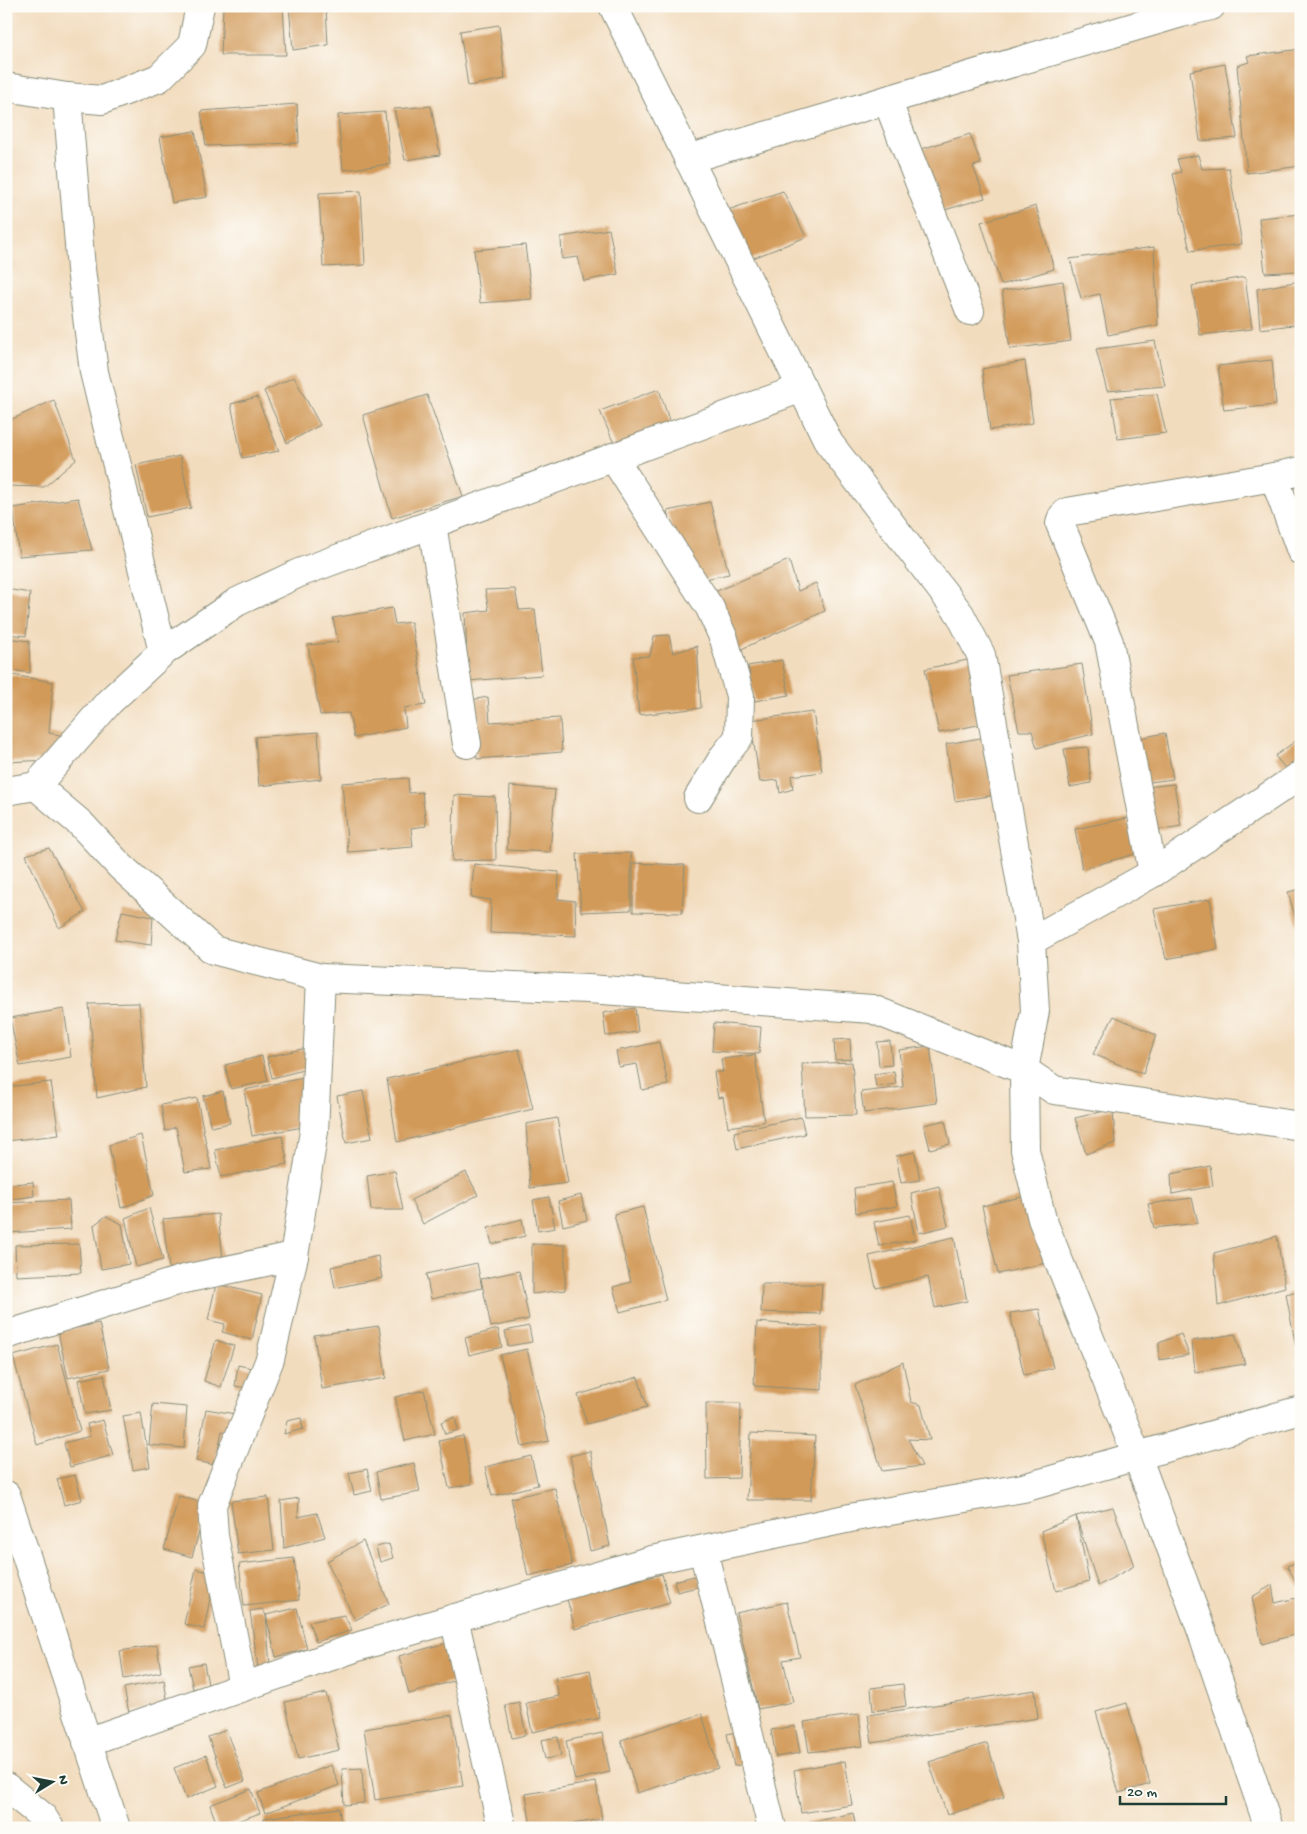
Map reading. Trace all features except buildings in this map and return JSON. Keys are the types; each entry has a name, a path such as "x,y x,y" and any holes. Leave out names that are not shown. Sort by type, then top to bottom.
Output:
{"street":[{"path":"6,87 67,97 102,100 159,78 192,45 200,6"},
{"path":"613,6 829,443 960,614 981,655 1031,941 1035,1010 1024,1070 1025,1150 1042,1219 1137,1456 1202,1632 1269,1828"},
{"path":"688,158 1181,12 1211,6"},
{"path":"67,97 81,269 94,372 163,652"},
{"path":"887,100 970,311"},
{"path":"6,791 36,786 109,702 163,652 237,602 299,573 802,388"},
{"path":"613,457 710,608 724,639 740,696 739,737 724,756 698,798"},
{"path":"1153,873 1110,642 1060,524 1062,517 1067,512 1274,477 1301,470"},
{"path":"1274,477 1301,551"},
{"path":"432,524 467,744"},
{"path":"1031,941 1153,873 1301,775"},
{"path":"36,786 81,824 120,866 213,950 321,978 588,989 872,1009 1024,1070 1054,1090 1301,1126"},
{"path":"243,1687 214,1536 212,1505 270,1359 294,1256 314,1131 321,978"},
{"path":"6,1335 184,1279 294,1256"},
{"path":"87,1742 360,1646 652,1560 855,1518 1023,1488 1301,1410"},
{"path":"6,1494 113,1826"},
{"path":"703,1550 772,1828"},
{"path":"454,1618 502,1828"},
{"path":"6,1787 42,1816 50,1828"}]}
